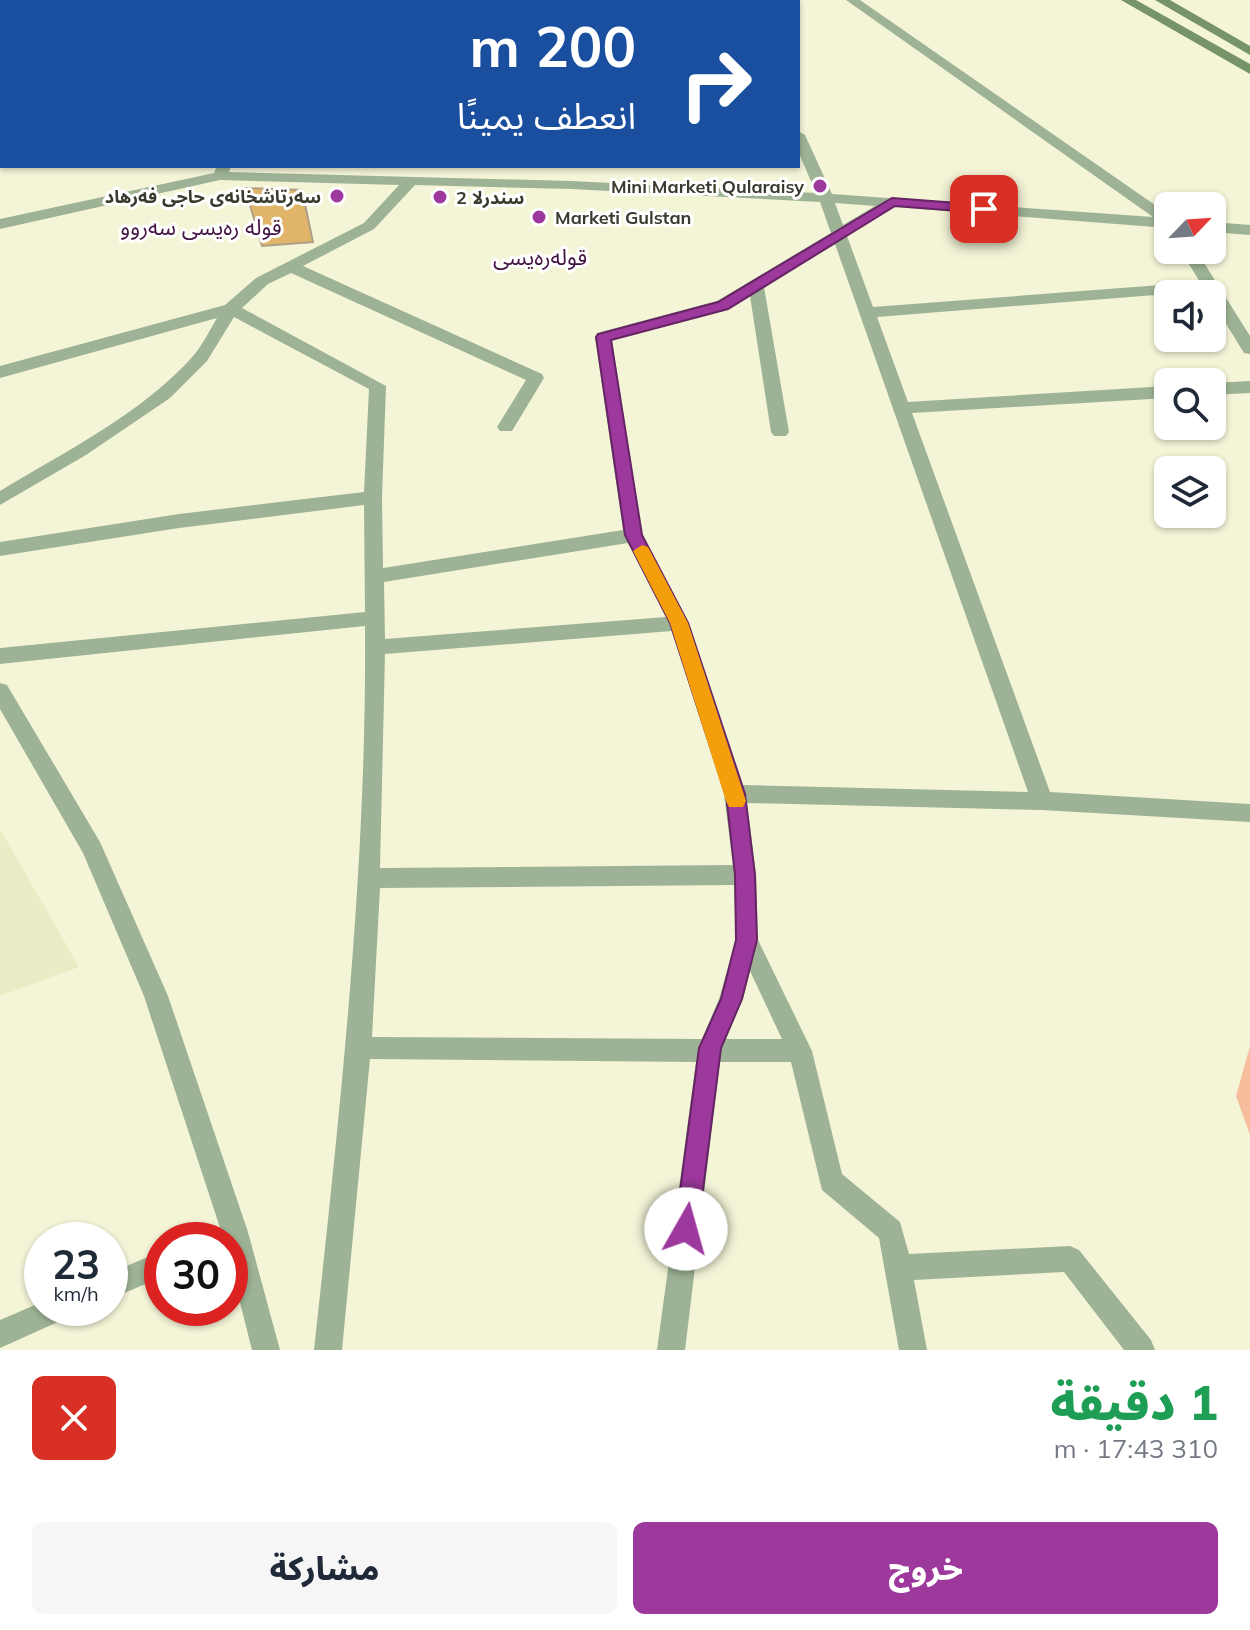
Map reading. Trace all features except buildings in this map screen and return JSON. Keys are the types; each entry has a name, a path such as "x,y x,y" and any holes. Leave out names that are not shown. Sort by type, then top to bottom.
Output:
{"main road":[{"path":"1127,0 1250,70"},
{"path":"1161,0 1250,51"}],"street":[{"path":"852,0 1154,212"},
{"path":"800,140 826,198 1042,801"},
{"path":"0,224 222,171 411,181 445,174 1154,221"},
{"path":"0,499 80,451 164,394 201,357 231,309 262,281 369,226 411,181"},
{"path":"671,1350 710,1048 731,999 747,940 745,875 735,794 679,623 633,535 603,337 723,305 892,202"},
{"path":"1226,228 1250,230"},
{"path":"289,266 536,378 506,427"},
{"path":"756,286 780,432"},
{"path":"867,313 1154,290"},
{"path":"0,372 231,309 378,386 373,497 375,647 369,878 359,1048 328,1350"},
{"path":"1226,311 1250,349"},
{"path":"1226,388 1250,387"},
{"path":"900,408 1154,393"},
{"path":"0,549 179,521 373,497"},
{"path":"375,576 633,535"},
{"path":"0,656 375,618"},
{"path":"375,647 679,623"},
{"path":"0,691 92,849 156,996 223,1222"},
{"path":"735,794 1042,801 1250,813"},
{"path":"369,878 745,875"},
{"path":"747,940 800,1051 831,1181 891,1231 913,1350"},
{"path":"359,1048 800,1051"},
{"path":"898,1268 1070,1259 1141,1350"},
{"path":"248,1297 266,1350"},
{"path":"0,1334 24,1324"}],"shaded area":[{"path":"0,829 79,967 0,996"},
{"path":"1250,1046 1250,1135 1236,1096"}],"slow traffic":[{"path":"642,551 679,623 736,801"}],"place":[{"name":"Mini Marketi Qularaisy","path":"820,186"},
{"name":"سەرتاشخانەی حاجی فەرهاد","path":"337,196"},
{"name":"سندرلا 2","path":"440,197"},
{"name":"Marketi Gulstan","path":"539,217"}],"district":[{"name":"قولە رەیسی سەروو","path":"201,227"},
{"name":"قولەرەیسی","path":"540,257"}],"route":[{"path":"686,1229 710,1048 731,999 747,940 745,875 735,794 717,737 679,623 633,535 603,337 723,305 892,202 984,209"}]}
